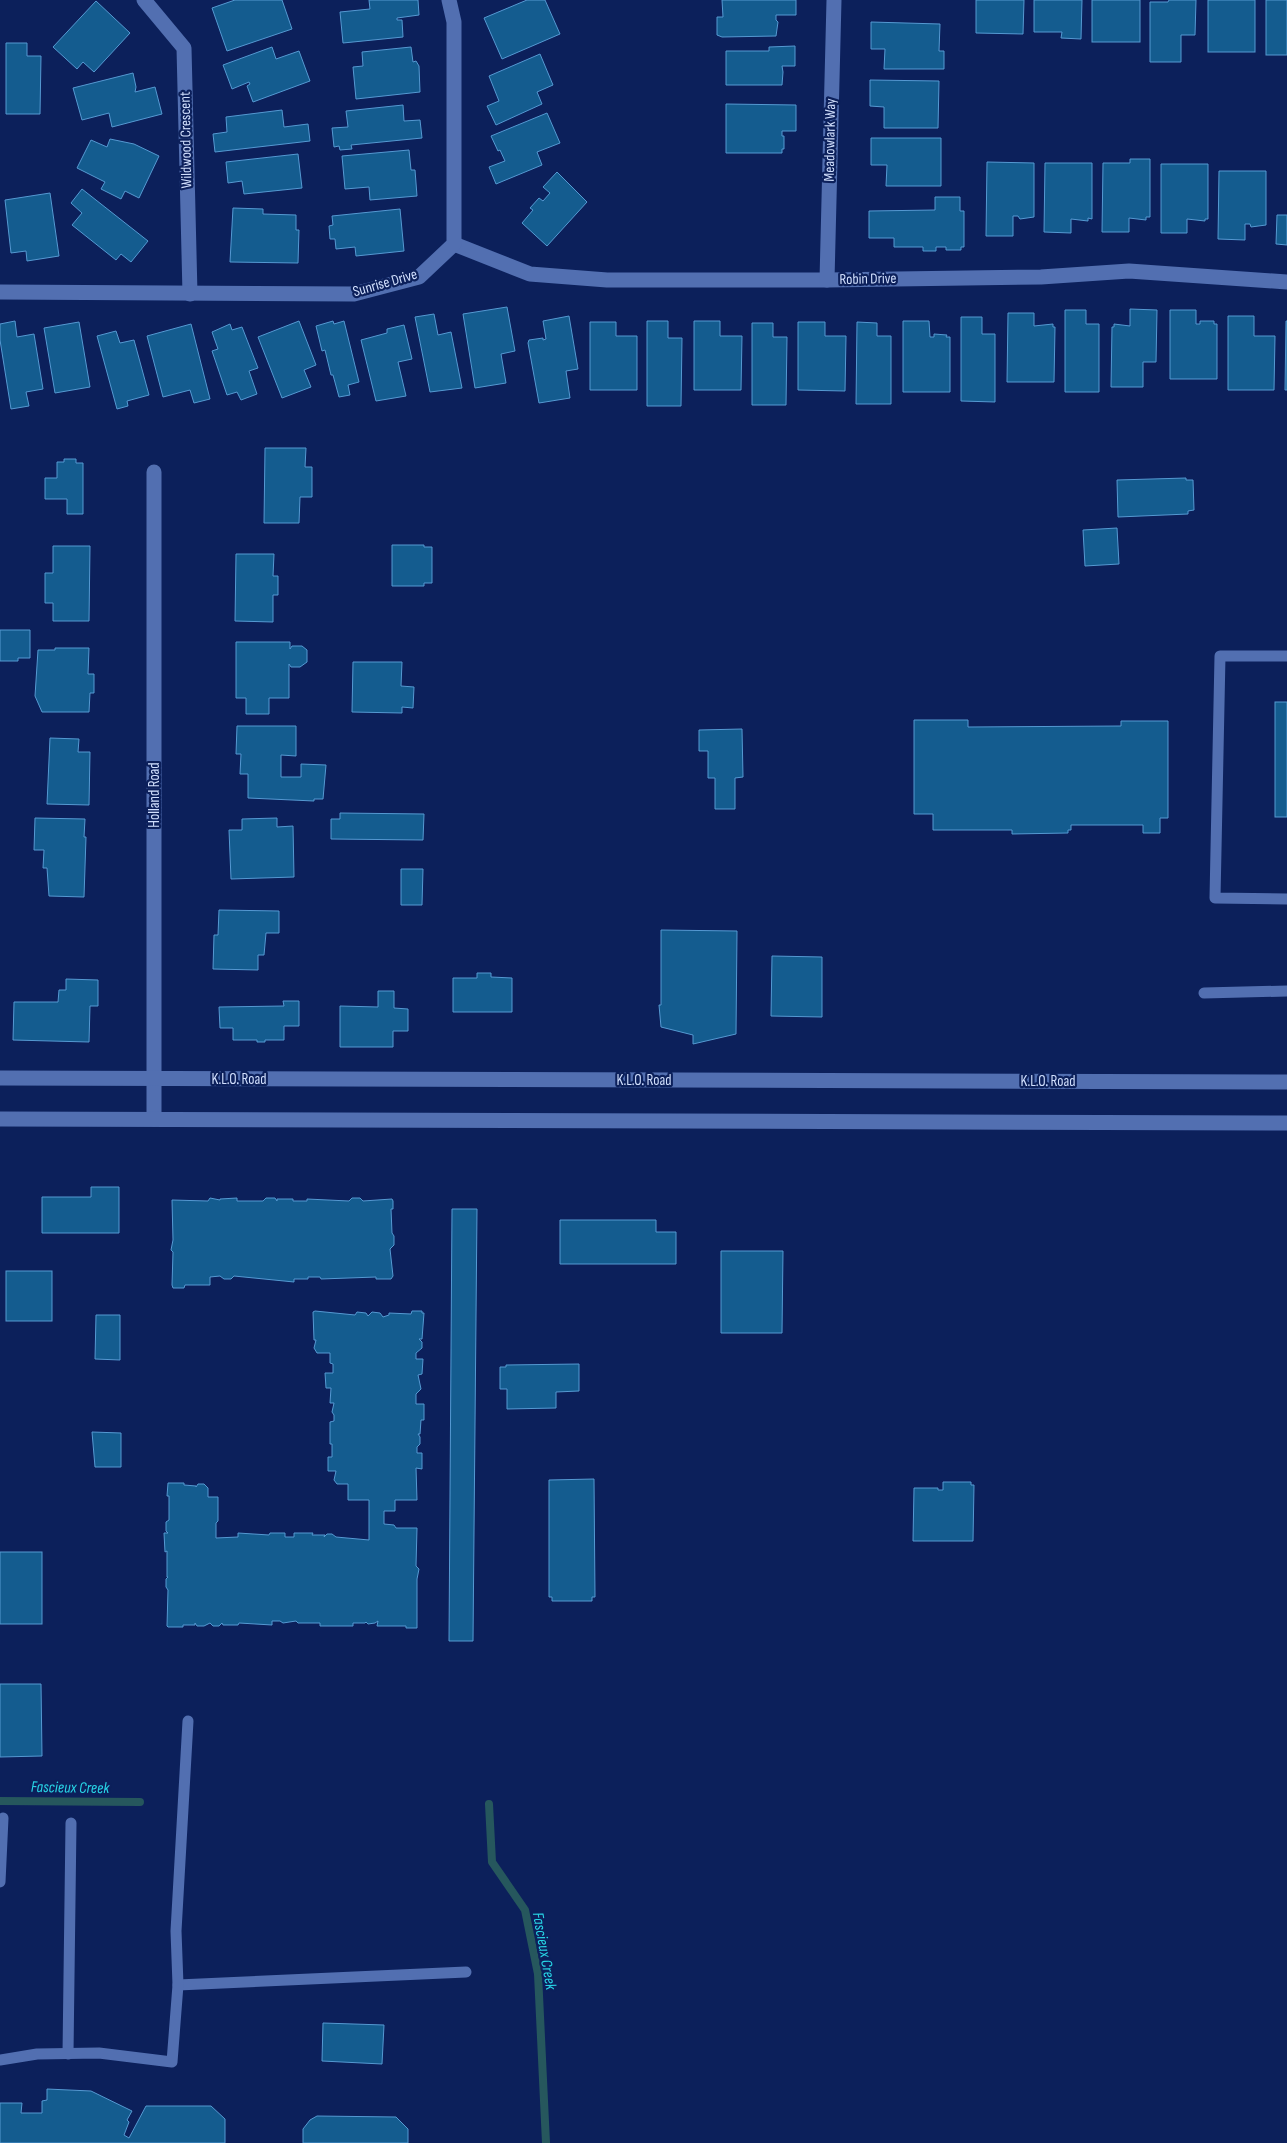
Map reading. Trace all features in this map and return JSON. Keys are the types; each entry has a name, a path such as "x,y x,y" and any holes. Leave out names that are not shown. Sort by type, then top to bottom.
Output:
{"street":[{"name":"Wildwood Crescent","path":"144,0 184,48 190,294"},
{"path":"449,0 454,22 454,244"},
{"name":"Meadowlark Way","path":"827,280 834,0"},
{"name":"Sunrise Drive","path":"0,292 354,294 419,277 454,244"},
{"name":"Robin Drive","path":"454,244 530,274 607,280 827,280 1041,277 1129,271 1287,282"},
{"name":"Holland Road","path":"154,472 154,1119"},
{"name":"K.L.O. Road","path":"0,1078 1287,1082"},
{"path":"0,1119 1287,1122"}],"lane":[{"path":"1287,656 1220,656 1215,898 1287,899"},
{"path":"1204,992 1287,991"},
{"path":"0,2060 37,2054 99,2053 172,2062 178,1985 176,1931 188,1721"},
{"path":"0,1882 3,1818"},
{"path":"68,2054 71,1823"},
{"path":"178,1985 466,1972"}],"building":[{"path":"235,0 282,0 292,29 227,51 212,8"},
{"path":"369,0 418,0 419,15 397,18 397,20 402,20 403,37 343,43 340,12 370,9"},
{"path":"527,0 545,0 560,34 502,59 484,18"},
{"path":"722,0 796,0 796,15 776,15 778,22 776,36 722,37 717,35 717,17 723,17"},
{"path":"976,0 1024,0 1023,34 976,33"},
{"path":"1034,0 1082,0 1081,39 1061,38 1062,32 1034,32"},
{"path":"1092,0 1140,0 1140,42 1092,42"},
{"path":"1169,0 1196,0 1195,35 1181,35 1181,62 1150,62 1150,2 1168,2"},
{"path":"1208,0 1255,0 1255,52 1208,52"},
{"path":"1266,0 1287,0 1287,55 1266,55"},
{"path":"96,1 130,33 94,72 83,62 77,69 53,47"},
{"path":"871,22 940,24 939,51 944,51 944,69 884,69 885,49 871,49"},
{"path":"6,43 27,43 27,56 41,56 40,114 6,114"},
{"path":"795,46 795,66 782,66 782,85 726,85 726,51 769,51 769,47"},
{"path":"272,47 276,59 299,51 310,81 253,102 247,86 250,84 249,82 232,89 223,65"},
{"path":"411,47 413,62 416,61 419,66 420,92 356,99 353,67 363,66 362,52"},
{"path":"540,54 553,85 537,92 542,104 496,125 487,106 499,101 489,76"},
{"path":"133,73 136,87 135,92 155,87 162,114 112,127 109,113 82,120 73,88"},
{"path":"870,80 939,81 938,128 884,128 884,107 870,106"},
{"path":"726,104 796,105 796,131 782,131 784,149 782,149 782,153 726,153"},
{"path":"403,105 404,121 420,120 422,138 351,145 352,149 340,150 339,146 334,147 332,128 348,127 346,111"},
{"path":"282,110 284,127 308,124 310,141 215,152 213,134 227,132 226,117"},
{"path":"547,113 560,143 537,152 542,165 496,184 489,167 505,161 491,136"},
{"path":"871,138 941,138 941,186 886,186 887,165 871,165"},
{"path":"110,139 134,144 159,156 139,198 125,191 121,199 101,189 105,182 77,168 91,140 107,147"},
{"path":"409,150 411,170 415,170 417,196 370,200 369,187 345,189 342,156"},
{"path":"298,154 302,188 244,194 242,181 228,183 226,162"},
{"path":"1130,159 1150,159 1150,217 1146,217 1146,220 1129,218 1129,232 1102,232 1103,163 1130,163"},
{"path":"987,162 1034,163 1034,217 1020,219 1018,216 1013,216 1013,236 986,236"},
{"path":"1045,163 1092,163 1092,219 1088,218 1088,221 1071,219 1071,233 1044,232"},
{"path":"1161,164 1208,164 1208,219 1205,219 1205,221 1187,219 1187,233 1161,233"},
{"path":"1219,171 1266,171 1266,225 1251,227 1250,224 1245,224 1245,240 1218,239"},
{"path":"557,172 587,202 547,246 522,223 533,210 530,208 539,198 543,201 550,193 543,187"},
{"path":"82,189 148,241 131,262 121,254 116,260 72,225 82,213 71,203"},
{"path":"50,193 59,256 27,261 26,251 11,253 5,200"},
{"path":"935,197 960,197 960,211 964,211 964,247 961,247 961,250 946,250 946,247 936,247 936,251 923,251 923,247 894,247 894,238 869,238 869,211 935,210"},
{"path":"233,208 263,209 263,214 296,215 296,230 299,230 298,263 230,262"},
{"path":"400,209 404,251 356,256 355,247 336,249 335,239 330,239 329,226 333,225 332,216"},
{"path":"1277,215 1287,215 1287,245 1276,244"},
{"path":"507,307 515,351 501,354 506,383 475,388 463,314"},
{"path":"1130,309 1157,310 1156,362 1143,362 1143,387 1111,387 1112,327 1114,327 1114,324 1130,326"},
{"path":"1065,310 1086,310 1086,324 1099,324 1099,392 1065,392"},
{"path":"1170,310 1196,310 1196,324 1200,324 1200,321 1214,321 1214,324 1217,324 1217,379 1170,379"},
{"path":"1008,313 1034,313 1034,326 1053,324 1053,327 1055,327 1054,382 1007,382"},
{"path":"434,314 438,335 451,332 462,388 430,392 415,317"},
{"path":"569,316 578,369 566,371 570,398 539,403 529,340 546,339 543,321"},
{"path":"1228,316 1254,316 1254,336 1275,336 1274,390 1228,390"},
{"path":"961,317 982,317 982,334 995,334 995,402 961,401"},
{"path":"15,321 17,337 34,334 43,389 26,392 29,406 11,409 0,340 0,324"},
{"path":"299,321 316,365 304,370 311,387 282,398 258,337"},
{"path":"333,321 334,324 344,321 359,382 348,385 350,395 339,397 325,350 322,351 316,326"},
{"path":"647,321 668,321 668,338 682,338 681,406 647,406"},
{"path":"694,321 720,321 720,336 742,336 741,390 694,390"},
{"path":"903,321 929,321 930,337 934,337 934,334 950,337 950,392 903,392"},
{"path":"1286,321 1287,390 1285,390"},
{"path":"79,322 90,387 55,393 44,328"},
{"path":"590,322 616,322 616,336 637,336 637,390 590,390"},
{"path":"798,322 825,322 825,336 846,336 845,391 798,390"},
{"path":"857,322 877,323 877,336 891,336 891,404 856,404"},
{"path":"752,323 773,323 773,337 787,337 786,405 752,405"},
{"path":"191,324 210,399 194,403 190,390 163,397 147,336"},
{"path":"230,324 232,330 242,327 258,368 249,371 257,394 241,400 237,392 227,395 212,351 218,349 212,332"},
{"path":"404,325 412,359 398,362 406,396 376,401 361,340 387,333 387,329"},
{"path":"116,331 120,343 134,340 149,395 127,401 128,406 117,409 97,336"},
{"path":"265,448 306,448 305,467 312,467 312,497 300,497 299,523 264,523"},
{"path":"64,459 76,459 76,463 83,463 83,514 67,514 67,499 45,499 45,478 57,478 57,462 64,462"},
{"path":"1186,478 1186,480 1193,480 1194,510 1188,511 1188,514 1118,517 1117,480"},
{"path":"1117,528 1119,564 1085,566 1083,530"},
{"path":"392,545 424,545 424,547 432,547 432,583 424,583 424,586 392,586"},
{"path":"53,546 90,546 89,621 53,621 53,603 45,603 45,573 53,573"},
{"path":"236,554 274,554 273,576 278,576 278,595 273,595 273,622 235,621"},
{"path":"0,630 30,630 30,658 18,658 18,661 0,661"},
{"path":"236,642 290,642 290,649 292,646 302,646 307,650 307,662 300,667 291,667 289,664 289,698 269,698 269,714 246,714 246,698 236,698"},
{"path":"55,648 89,648 88,674 94,674 94,693 90,693 89,712 42,712 35,696 38,650 55,650"},
{"path":"353,662 402,662 401,686 414,687 413,708 402,707 402,713 352,712"},
{"path":"1275,702 1287,702 1287,817 1275,817"},
{"path":"914,720 968,720 968,727 1121,726 1121,721 1168,721 1168,818 1160,818 1160,833 1143,833 1143,825 1071,825 1071,830 1068,830 1068,833 1012,834 1012,830 933,830 933,814 914,814"},
{"path":"237,726 296,726 296,756 281,755 281,777 301,777 301,764 326,765 323,799 314,799 314,801 248,798 248,774 240,774 241,754 236,754"},
{"path":"742,729 743,777 735,778 735,809 715,809 715,778 708,778 708,751 699,751 699,730"},
{"path":"50,738 79,739 78,752 90,752 89,805 47,804"},
{"path":"340,813 424,814 423,840 331,839 331,819 340,819"},
{"path":"35,818 85,819 84,897 49,896 47,868 43,868 44,850 34,850"},
{"path":"277,818 277,827 293,826 294,877 231,879 229,830 242,830 242,819"},
{"path":"401,869 423,869 422,905 401,905"},
{"path":"219,910 279,911 279,933 266,933 264,955 258,955 258,970 213,969 214,935 218,935"},
{"path":"661,930 737,931 736,1034 693,1044 693,1035 661,1027 659,1005 661,1005"},
{"path":"772,956 822,957 822,1017 771,1016"},
{"path":"477,973 491,973 491,977 512,978 512,1012 453,1012 453,978 477,978"},
{"path":"66,979 98,980 98,1006 90,1006 89,1042 13,1040 14,1002 58,1002 59,990 66,990"},
{"path":"378,991 394,991 394,1008 408,1009 408,1031 393,1031 393,1047 340,1047 340,1006 378,1007"},
{"path":"283,1001 299,1001 299,1026 284,1026 284,1040 257,1042 257,1040 233,1040 233,1028 220,1028 219,1007 284,1006"},
{"path":"91,1187 119,1187 119,1233 42,1233 42,1197 91,1197"},
{"path":"210,1198 220,1200 237,1198 237,1201 263,1201 266,1198 275,1198 277,1201 277,1199 293,1199 293,1201 307,1201 307,1199 349,1201 352,1198 360,1198 363,1201 392,1199 394,1245 390,1249 393,1276 391,1279 376,1279 376,1277 321,1279 320,1277 308,1277 308,1279 294,1279 294,1282 234,1276 231,1279 224,1279 220,1276 210,1277 210,1285 185,1285 184,1288 173,1288 173,1252 171,1250 173,1240 172,1200 208,1201"},
{"path":"452,1209 477,1209 473,1641 449,1641"},
{"path":"560,1220 656,1220 656,1232 676,1232 676,1264 560,1264"},
{"path":"721,1251 783,1251 782,1333 721,1333"},
{"path":"6,1271 52,1271 52,1321 6,1321"},
{"path":"412,1311 422,1311 424,1313 422,1339 419,1339 422,1342 422,1348 416,1353 416,1359 423,1359 422,1374 418,1375 421,1389 416,1394 416,1404 424,1404 424,1420 421,1420 420,1434 418,1434 420,1444 417,1447 417,1453 422,1453 422,1469 416,1468 417,1500 395,1500 395,1511 384,1511 384,1524 394,1525 396,1528 417,1528 416,1566 419,1569 417,1579 417,1628 377,1626 378,1621 368,1624 366,1622 353,1623 353,1626 320,1626 320,1623 298,1623 296,1621 283,1623 272,1621 272,1625 239,1623 238,1625 223,1625 222,1623 219,1626 213,1626 210,1623 204,1626 197,1626 195,1623 195,1625 183,1625 183,1627 168,1627 167,1551 165,1552 164,1533 168,1533 166,1531 166,1522 169,1520 168,1483 184,1483 184,1485 196,1487 198,1484 204,1484 208,1488 208,1497 218,1497 216,1538 238,1537 238,1533 269,1535 270,1533 285,1533 285,1537 294,1537 294,1533 313,1533 312,1535 325,1535 324,1537 327,1534 332,1534 336,1537 369,1540 369,1500 348,1500 348,1484 337,1484 334,1480 336,1471 328,1471 328,1457 332,1457 330,1422 334,1421 332,1412 334,1403 330,1403 331,1388 326,1388 325,1373 333,1373 333,1364 330,1363 330,1353 317,1353 314,1348 316,1340 314,1340 313,1312 355,1315 357,1312 366,1313 368,1316 372,1312 380,1313 383,1317 389,1315 389,1313 411,1314"},
{"path":"96,1315 120,1315 120,1360 95,1359"},
{"path":"579,1364 579,1391 556,1392 556,1408 507,1409 507,1389 500,1389 500,1367 506,1367 506,1365"},
{"path":"92,1432 121,1433 121,1467 95,1467"},
{"path":"594,1479 595,1597 592,1597 592,1601 552,1601 552,1597 549,1597 549,1480"},
{"path":"943,1482 971,1482 971,1485 974,1485 973,1541 913,1541 914,1488 938,1488 938,1490 943,1490"},
{"path":"0,1552 42,1552 42,1624 0,1624"},
{"path":"0,1684 41,1684 42,1756 0,1757"},
{"path":"323,2023 384,2025 382,2064 322,2061"},
{"path":"47,2089 91,2091 132,2111 127,2120 129,2122 124,2135 129,2138 146,2106 211,2106 225,2119 225,2143 0,2143 0,2103 22,2103 21,2113 42,2113 42,2101 47,2100"},
{"path":"317,2116 396,2117 408,2129 408,2143 303,2143 303,2129 310,2120"}],"waterway":[{"name":"Fascieux Creek","path":"0,1801 140,1802"},
{"name":"Fascieux Creek","path":"489,1804 492,1862 525,1910 538,1974 546,2143"}]}
